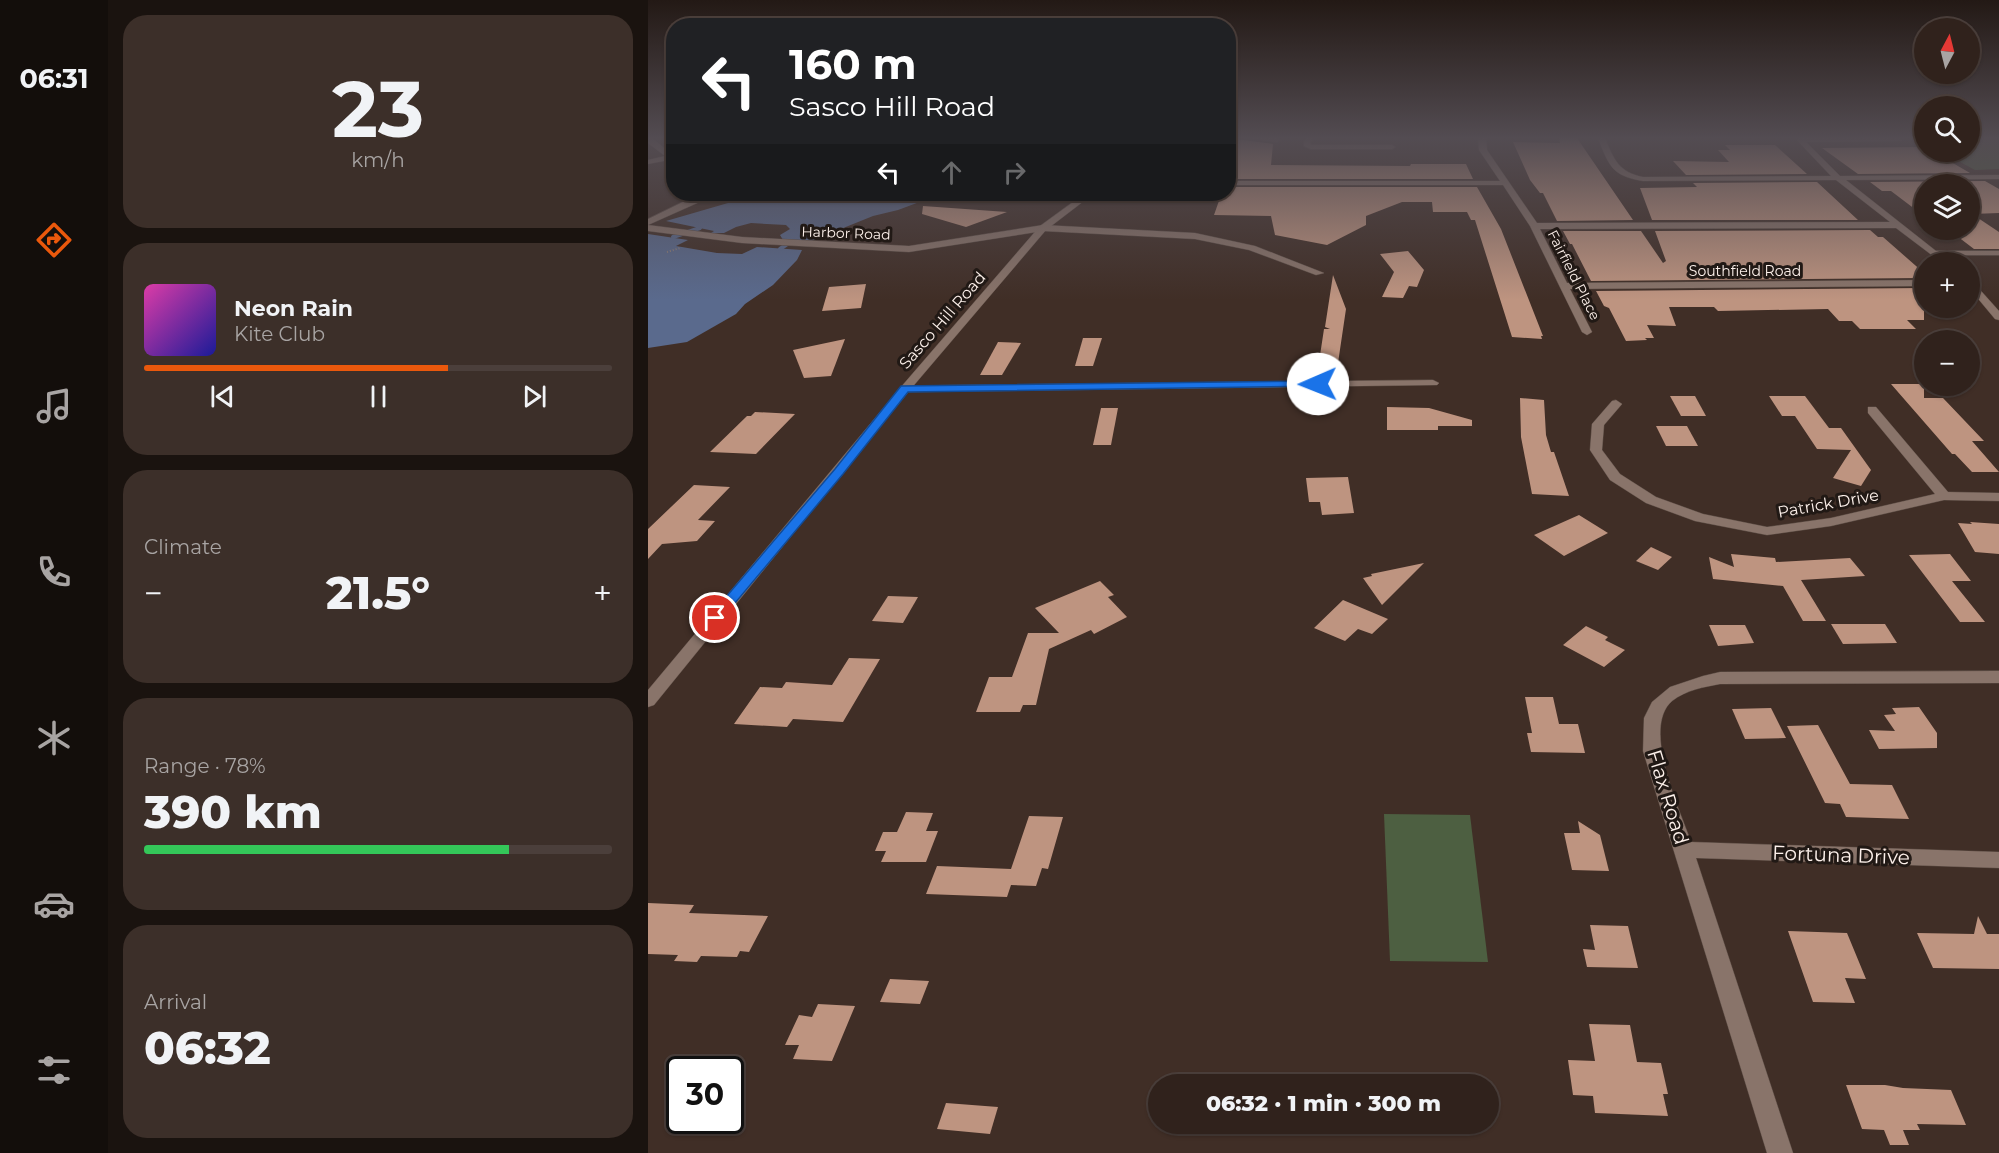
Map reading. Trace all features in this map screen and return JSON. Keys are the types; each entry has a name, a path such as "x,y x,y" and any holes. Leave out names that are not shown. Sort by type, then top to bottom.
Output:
{"street":[{"name":"Fairfield Place","path":"1512,192 1534,226 1587,332"},
{"path":"1856,192 1933,252"},
{"path":"648,222 694,201"},
{"name":"Sasco Hill Road","path":"648,701 905,389 1043,228 1078,201"},
{"path":"1534,226 1897,225"},
{"name":"Harbor Road","path":"648,228 698,236 775,243 909,249 1043,228 1195,236 1221,240 1296,262 1319,273"},
{"name":"Southfield Road","path":"1565,286 1914,283"},
{"path":"1980,295 1999,317"},
{"path":"905,389 1433,383"},
{"name":"Patrick Drive","path":"1616,404 1598,424 1596,450 1615,477 1651,500 1700,518 1767,531 1831,522 1944,496 1999,497"},
{"path":"1872,410 1944,496"},
{"name":"Flax Road","path":"1779,1153 1650,742 1649,733 1653,712 1665,696 1689,684 1720,678 1999,677"},
{"name":"Fortuna Drive","path":"1684,850 1999,860"}],"lane":[{"path":"1980,253 1999,253"}],"path":[{"path":"667,252 683,247"}],"green space":[{"path":"1384,814 1470,815 1488,962 1390,961"}],"water":[{"path":"746,201 922,201 873,216 811,241 783,240 780,235 790,229 786,225 751,223 724,233 711,233 714,231 666,221 728,203"},
{"path":"648,234 688,240 676,246 717,253 742,254 757,247 802,250 797,260 773,285 745,304 736,314 687,342 648,348"}],"building":[{"path":"1236,192 1480,192 1501,229 1543,336 1541,336 1542,339 1512,337 1475,220 1471,220 1467,212 1433,212 1432,202 1402,202 1366,216 1366,225 1327,245 1275,235 1271,216 1214,215 1219,201 1236,201"},
{"path":"1614,192 1633,220 1557,221 1543,193 1540,193"},
{"path":"1641,192 1828,192 1858,220 1652,220"},
{"path":"1892,192 1914,192 1914,208"},
{"path":"1980,192 1999,192 1999,213 1980,214"},
{"path":"923,206 1007,212 966,227 922,214"},
{"path":"1980,219 1999,232 1999,249 1974,249 1962,240 1980,240"},
{"path":"1870,230 1878,237 1883,237 1914,264 1914,278 1591,281 1563,231 1641,231 1663,263 1666,261 1655,231"},
{"path":"1408,251 1424,270 1417,287 1409,286 1403,298 1382,297 1394,272 1380,254"},
{"path":"1333,275 1346,309 1338,363 1319,362 1324,329 1330,329 1325,327"},
{"path":"866,284 861,308 822,311 829,287"},
{"path":"1914,288 1914,318 1924,318 1924,320 1907,320 1916,329 1860,329 1852,321 1839,321 1828,309 1718,311 1714,307 1669,307 1676,326 1647,325 1654,338 1626,341 1609,308 1604,306 1596,291"},
{"path":"1083,338 1102,338 1093,366 1075,366"},
{"path":"845,339 831,376 804,378 793,350"},
{"path":"998,342 1021,343 1002,375 980,375"},
{"path":"1891,384 1914,384 1914,396 1943,398 1984,441 1972,441 1999,472 1972,472 1955,454 1952,454"},
{"path":"1670,396 1695,396 1706,416 1681,416"},
{"path":"1769,396 1805,396 1829,428 1841,428 1871,470 1861,486 1833,478 1851,450 1817,449 1795,416 1782,416"},
{"path":"1520,398 1544,400 1546,435 1569,496 1532,494 1521,437"},
{"path":"1387,407 1429,408 1472,420 1472,426 1438,426 1438,430 1387,430"},
{"path":"1101,408 1118,408 1111,445 1093,445"},
{"path":"755,412 795,414 756,454 710,452 747,416"},
{"path":"1656,426 1687,426 1698,446 1666,446"},
{"path":"1348,477 1354,513 1322,515 1320,502 1309,502 1306,478"},
{"path":"694,485 730,487 698,520 715,521 697,541 662,544 648,559 648,529"},
{"path":"1579,515 1608,533 1564,556 1534,535"},
{"path":"1970,522 1999,524 1999,554 1975,552 1958,523 1972,524"},
{"path":"1651,547 1672,557 1658,570 1636,561"},
{"path":"1731,554 1775,558 1776,562 1850,558 1865,576 1801,580 1826,621 1803,621 1783,586 1713,579 1709,557 1734,567"},
{"path":"1950,554 1971,581 1952,581 1985,622 1960,622 1909,555"},
{"path":"1424,563 1382,605 1363,578 1372,576 1371,574"},
{"path":"1100,581 1114,595 1108,597 1127,617 1094,634 1091,630 1049,649 1036,705 1023,705 1020,712 976,712 989,677 1012,677 1028,633 1059,633 1035,608"},
{"path":"888,596 918,597 903,623 872,621"},
{"path":"1343,600 1388,619 1372,634 1358,629 1345,641 1314,628"},
{"path":"1831,624 1885,624 1897,643 1843,644"},
{"path":"1709,625 1745,625 1754,643 1718,646"},
{"path":"1586,626 1608,637 1605,640 1625,650 1604,667 1563,645"},
{"path":"849,658 880,659 843,722 793,719 787,727 734,724 760,687 782,688 786,682 832,685"},
{"path":"1525,697 1553,697 1559,724 1578,724 1585,753 1531,752 1527,733 1532,733"},
{"path":"1919,707 1937,733 1937,748 1879,749 1869,730 1895,731 1884,715 1896,714 1892,708"},
{"path":"1771,708 1786,738 1745,739 1732,709"},
{"path":"1818,725 1850,784 1892,785 1909,819 1846,817 1840,804 1825,803 1787,726"},
{"path":"906,812 933,813 926,831 938,831 926,862 881,862 886,851 875,851 883,832 897,832"},
{"path":"1029,816 1063,817 1048,869 1042,868 1036,886 1011,885 1007,897 926,894 937,866 1011,869"},
{"path":"1578,821 1600,835 1609,871 1572,870 1564,833 1580,833"},
{"path":"648,903 694,905 689,913 768,916 749,952 740,951 737,957 701,956 697,962 674,961 678,955 648,954"},
{"path":"1978,916 1987,934 1999,934 1999,969 1933,968 1917,933 1974,934"},
{"path":"1590,925 1628,926 1638,968 1587,967 1583,949 1595,950"},
{"path":"1788,931 1847,933 1866,979 1845,978 1855,1003 1813,1002"},
{"path":"890,979 929,981 920,1004 880,1002"},
{"path":"818,1004 855,1006 832,1061 793,1059 799,1045 785,1045 799,1015 812,1017"},
{"path":"1589,1024 1630,1025 1637,1062 1661,1063 1668,1094 1663,1094 1668,1116 1595,1113 1593,1096 1573,1095 1568,1060 1595,1061"},
{"path":"1846,1085 1885,1085 1951,1090 1966,1125 1917,1124 1920,1130 1903,1130 1909,1145 1890,1145 1884,1130 1862,1129"},
{"path":"946,1103 998,1107 990,1134 937,1129"}],"waterway":[{"path":"673,237 700,228"},
{"path":"780,249 793,240"}],"route":[{"path":"715,618 905,389 1318,384"}]}
